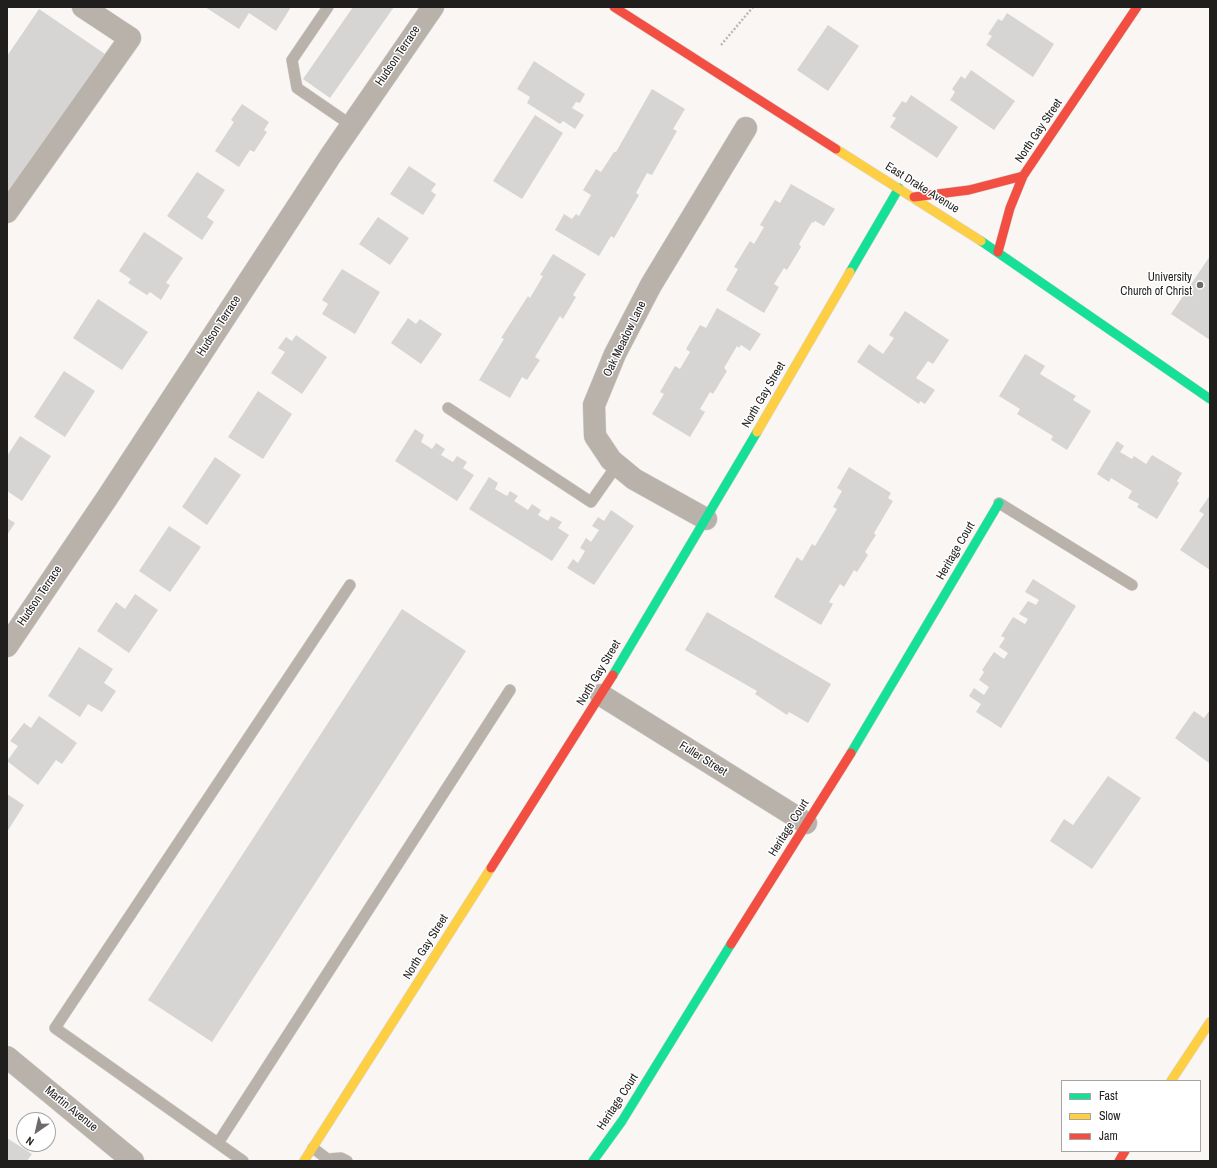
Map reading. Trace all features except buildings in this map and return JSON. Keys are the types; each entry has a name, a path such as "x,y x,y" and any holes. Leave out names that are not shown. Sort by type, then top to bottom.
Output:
{"street":[{"path":"7,212 130,38 83,7"},
{"name":"Hudson Terrace","path":"7,646 109,495 351,125 433,7"},
{"name":"East Drake Avenue","path":"614,7 998,252 1210,400"},
{"name":"North Gay Street","path":"914,197 955,194 992,187 1023,176 1138,7"},
{"name":"Oak Meadow Lane","path":"706,519 634,478 611,460 595,436 594,405 615,354 652,285 746,128"},
{"path":"998,252 1010,208 1023,176"},
{"name":"North Gay Street","path":"304,1161 600,695 706,519 899,188"},
{"name":"Heritage Court","path":"593,1161 622,1120 806,822 860,739 999,503"},
{"name":"Fuller Street","path":"600,695 806,822"},
{"path":"1172,1080 1210,1022"},
{"name":"Martin Avenue","path":"7,1057 133,1161"},
{"path":"1119,1161 1124,1152"}],"lane":[{"path":"328,7 292,60 297,88 351,125"},
{"path":"448,408 591,502 617,465"},
{"path":"999,503 1132,585"},
{"path":"243,1161 55,1028 350,585"},
{"path":"218,1143 510,690"},
{"path":"313,1148 329,1160 341,1158 346,1161"}],"path":[{"path":"721,45 753,7"}],"traffic: fast":[{"path":"850,272 899,188"},
{"path":"981,241 1210,399"},
{"path":"613,675 757,432"},
{"path":"851,753 999,503"},
{"path":"593,1161 622,1121 731,944"}],"traffic: slow":[{"path":"836,149 981,241"},
{"path":"757,432 850,272"},
{"path":"304,1161 491,868"},
{"path":"1172,1080 1210,1022"}],"traffic: jam":[{"path":"614,7 836,149"},
{"path":"998,252 1010,208 1023,176 1137,7"},
{"path":"914,197 969,190 1023,176"},
{"path":"491,868 613,675"},
{"path":"731,944 851,753"},
{"path":"1119,1161 1124,1152"}],"place":[{"name":"University Church of Christ","path":"1200,285"}]}
